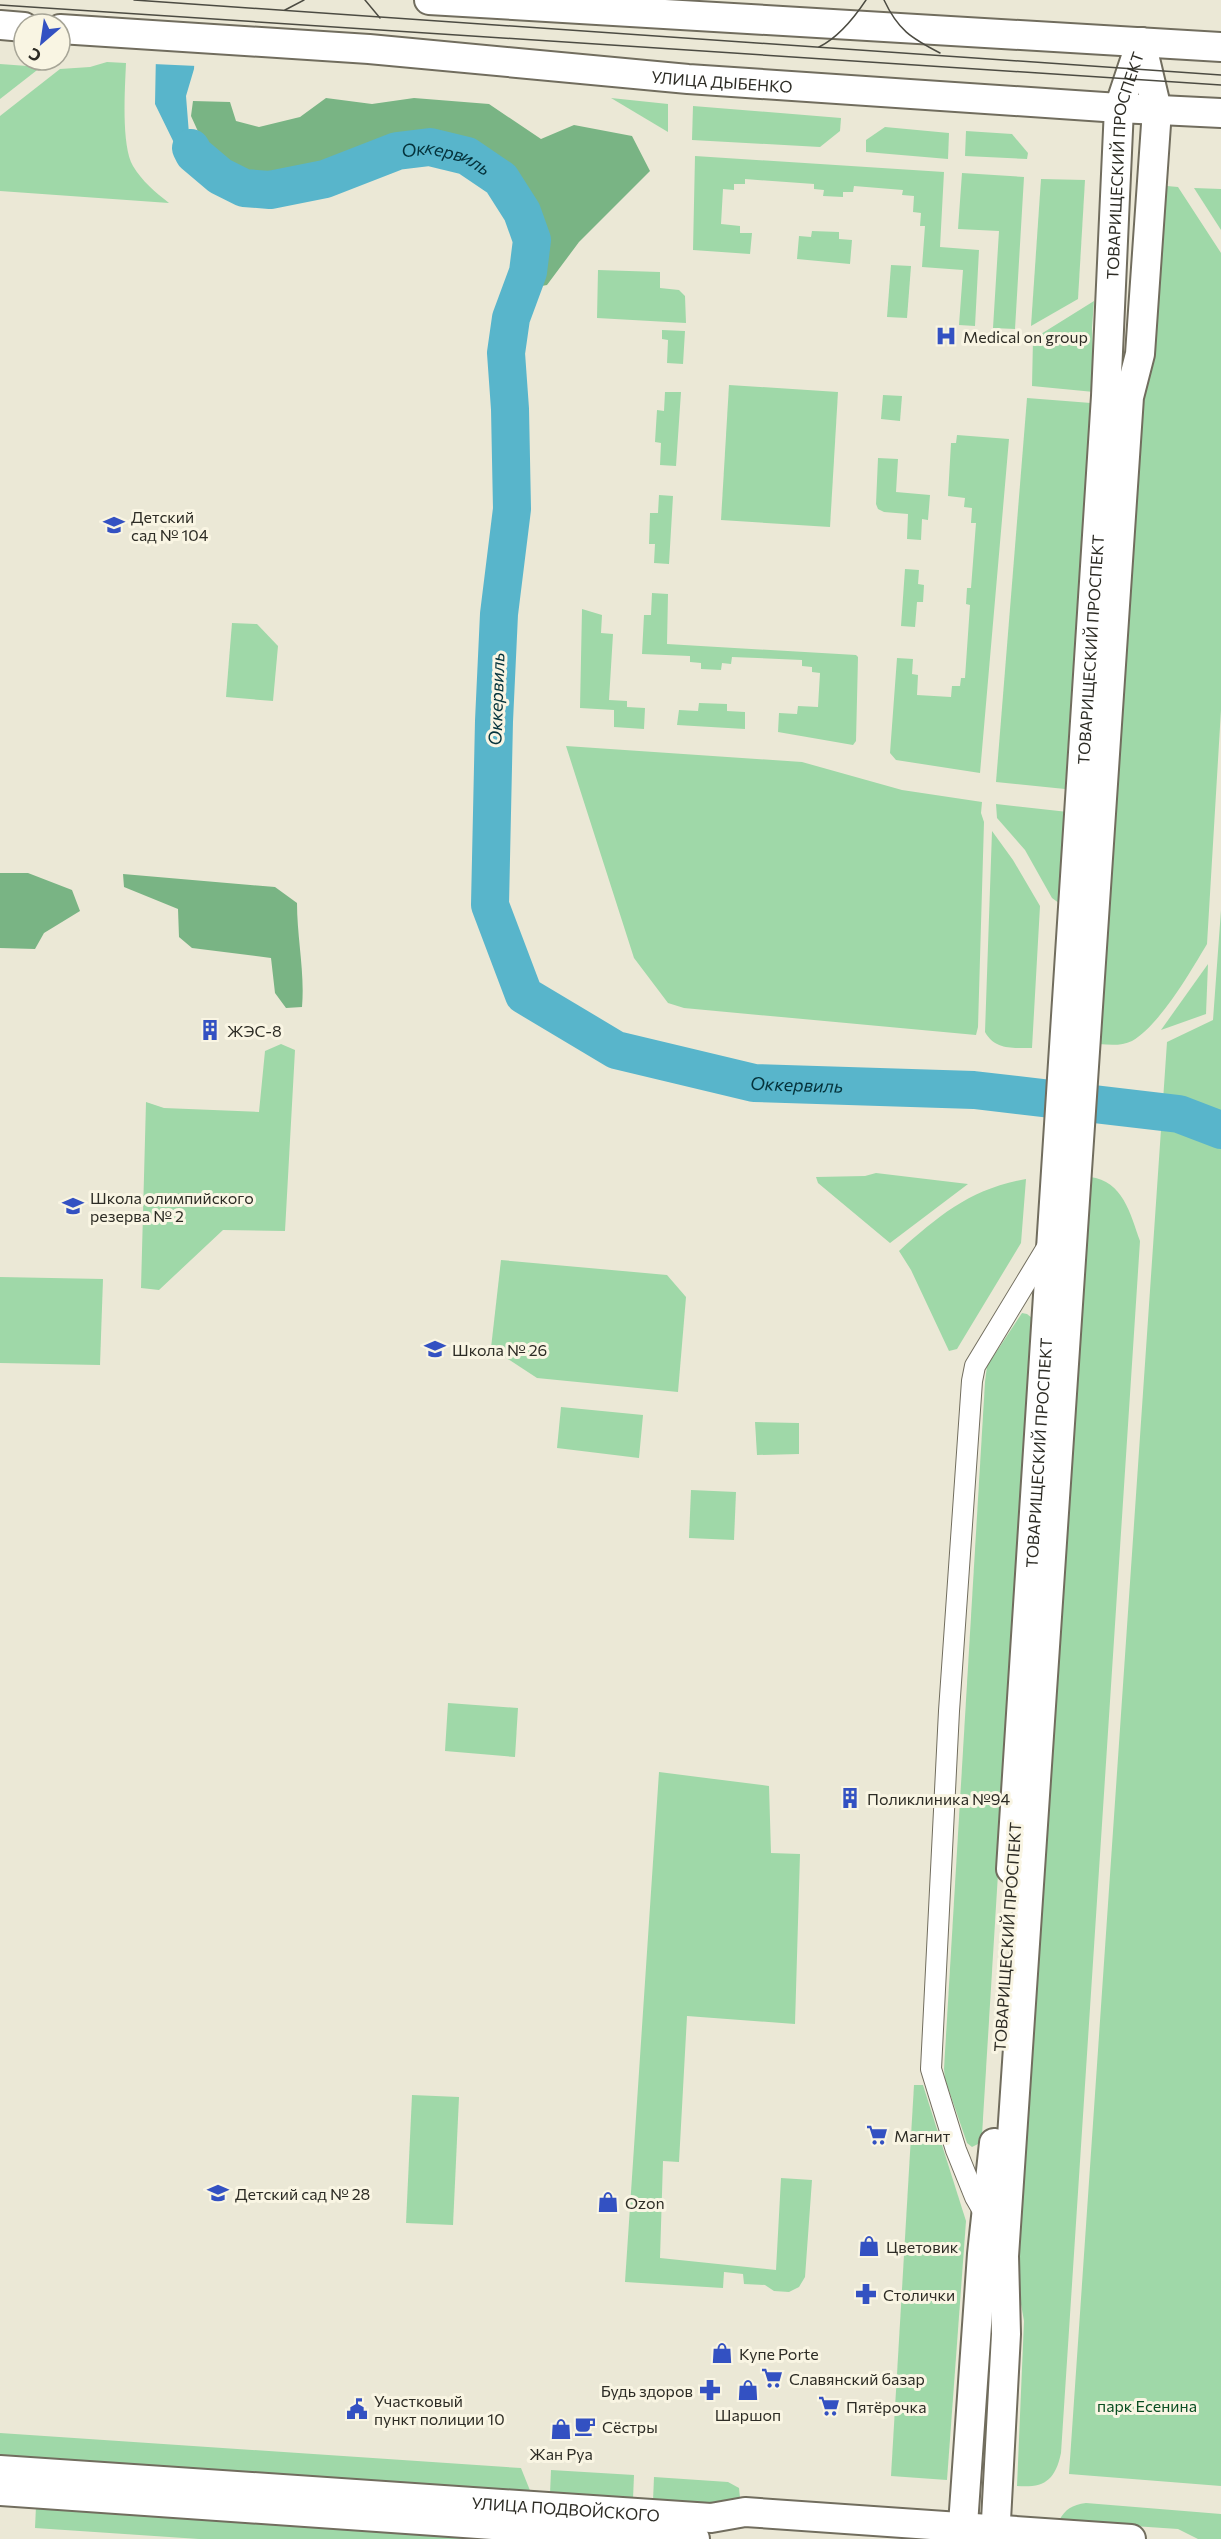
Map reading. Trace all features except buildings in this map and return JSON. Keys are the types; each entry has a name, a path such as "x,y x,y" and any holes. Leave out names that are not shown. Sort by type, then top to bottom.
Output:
{"street":[{"path":"429,0 1221,47"},
{"name":"УЛИЦА ДЫБЕНКО","path":"72,30 369,49 688,80 1221,113"},
{"name":"ТОВАРИЩЕСКИЙ ПРОСПЕКТ","path":"1073,1062 1119,108 1141,42"},
{"name":"ТОВАРИЩЕСКИЙ ПРОСПЕКТ","path":"1073,1062 1129,397 1140,354 1157,110 1141,42"},
{"path":"1067,1156 1073,1062"},
{"name":"ТОВАРИЩЕСКИЙ ПРОСПЕКТ","path":"962,2533 993,2143 1051,1242 1067,1156"},
{"name":"ТОВАРИЩЕСКИЙ ПРОСПЕКТ","path":"996,2534 1006,2334 1004,2256 1067,1156"},
{"path":"986,2216 975,2197 956,2150 931,2069 949,1711 975,1366 1051,1242"},
{"name":"УЛИЦА ПОДВОЙСКОГО","path":"0,2470 711,2518 745,2512 962,2533 1131,2539"},
{"name":"УЛИЦА ПОДВОЙСКОГО","path":"0,2491 695,2539"}],"green space":[{"path":"107,62 126,63 125,131 129,157 140,177 169,203 0,191 0,116 56,72 72,72 72,68 90,67"},
{"path":"0,64 12,65 12,72 35,72 0,99"},
{"path":"326,98 372,104 414,98 489,104 541,139 574,125 632,136 650,171 579,242 547,285 531,288 540,247 534,219 510,176 475,150 423,140 337,167 277,182 241,176 206,149 191,116 193,101 230,102 236,121 259,127 300,117"},
{"path":"611,98 668,104 668,132"},
{"path":"693,106 841,118 840,131 820,147 692,140"},
{"path":"885,127 949,133 948,159 866,152 866,140"},
{"path":"966,131 1012,134 1028,153 1027,159 965,156"},
{"path":"695,156 944,172 940,247 979,250 975,326 959,325 963,270 922,267 925,226 920,226 921,213 913,212 914,196 902,195 903,190 854,186 853,192 843,192 843,197 823,196 824,190 814,189 814,184 745,179 745,184 734,184 734,190 723,189 721,224 740,226 740,233 752,233 750,254 693,250"},
{"path":"962,173 1024,177 1015,329 993,328 999,231 958,229"},
{"path":"1041,179 1085,180 1078,299 1031,326"},
{"path":"1167,186 1178,187 1221,253 1221,710 1207,944 1174,997 1142,1034 1124,1044 1099,1044 1143,392 1154,362"},
{"path":"1194,188 1221,189 1221,230"},
{"path":"812,231 839,232 839,239 852,240 850,264 797,259 799,236 811,237"},
{"path":"891,265 911,266 907,318 887,317"},
{"path":"598,270 660,272 660,288 679,290 685,296 686,323 597,318"},
{"path":"1094,301 1092,328 1094,392 1032,386 1033,339"},
{"path":"662,330 685,331 683,364 667,363 668,340 662,339"},
{"path":"729,385 838,392 830,527 721,520"},
{"path":"665,392 681,392 676,466 660,465 661,443 655,442 657,410 664,411"},
{"path":"883,395 902,396 900,421 881,419"},
{"path":"1027,398 1091,403 1065,789 996,782"},
{"path":"957,435 1009,439 980,773 896,760 890,753 897,658 913,659 912,674 918,675 917,695 951,697 952,686 960,686 961,678 965,678 970,605 966,604 967,588 971,588 976,523 971,523 972,508 964,507 965,498 948,496 951,443 956,443"},
{"path":"878,458 898,459 896,492 930,495 928,520 922,519 921,540 907,539 908,514 884,512 878,509 876,504"},
{"path":"659,495 673,496 669,564 654,563 655,544 649,544 650,513 658,513"},
{"path":"905,569 919,570 918,584 924,585 923,602 917,602 915,627 901,626"},
{"path":"652,593 668,594 667,644 856,655 858,657 856,741 853,745 778,732 779,713 797,714 798,706 818,707 820,673 812,672 812,667 802,666 802,660 732,657 731,664 722,663 721,670 701,669 701,663 690,662 690,656 642,654 644,615 651,615"},
{"path":"582,609 602,615 601,633 613,634 609,700 627,701 627,707 645,708 644,729 614,727 614,710 580,708"},
{"path":"232,623 257,624 278,646 273,701 226,697"},
{"path":"699,703 727,704 727,711 745,712 745,729 677,725 679,710 698,711"},
{"path":"566,746 802,762 902,790 982,802 981,813 984,822 976,1035 684,1008 668,1003 634,958"},
{"path":"996,804 1068,812 1063,906 1052,898 1025,850 997,818"},
{"path":"992,831 1013,860 1040,906 1032,1048 1011,1048 999,1045 985,1032"},
{"path":"0,873 28,873 72,890 80,911 44,933 35,949 0,948"},
{"path":"123,874 275,887 297,903 302,1007 286,1008 275,993 271,958 192,948 179,937 178,909 124,887"},
{"name":"парк Есенина","path":"1221,910 1221,2486 1069,2474 1167,1042 1213,1020"},
{"path":"1208,964 1206,1014 1161,1030"},
{"path":"281,1044 295,1050 285,1231 223,1230 159,1290 141,1288 146,1102 164,1108 259,1112 265,1051"},
{"path":"876,1173 968,1184 890,1243 818,1183 816,1177 865,1176"},
{"path":"1090,1177 1101,1180 1118,1192 1124,1200 1140,1241 1061,2453 1052,2476 1047,2481 1034,2486 1017,2486 1024,2321 1016,2276"},
{"path":"1026,1179 1021,1243 957,1349 949,1351 911,1270 899,1251 957,1205 988,1189"},
{"path":"501,1260 667,1275 686,1297 678,1392 537,1378 491,1348"},
{"path":"0,1277 103,1279 100,1365 0,1363"},
{"path":"1022,1313 1032,1318 982,2135 980,2143 972,2147 967,2143 945,2079 944,2069 985,1382 987,1366"},
{"path":"561,1407 643,1415 639,1458 557,1448"},
{"path":"755,1422 799,1423 799,1454 757,1455"},
{"path":"691,1490 736,1492 734,1540 689,1538"},
{"path":"448,1703 518,1708 515,1757 445,1751"},
{"path":"659,1772 769,1786 771,1853 800,1854 795,2024 687,2016 679,2162 663,2161 660,2258 776,2270 781,2178 812,2180 805,2277 799,2287 789,2292 774,2291 765,2285 744,2284 743,2274 724,2272 723,2288 625,2282"},
{"path":"914,2085 923,2085 966,2221 947,2480 891,2476"},
{"path":"412,2095 459,2097 453,2225 406,2223"},
{"path":"0,2433 521,2468 531,2493 0,2457"},
{"path":"551,2470 634,2475 633,2499 550,2494"},
{"path":"654,2477 728,2482 739,2488 740,2498 698,2504 653,2501"},
{"path":"1086,2503 1221,2514 1221,2539 1198,2539 1178,2529 1059,2521 1070,2508"},
{"path":"36,2506 538,2539 199,2539 35,2528"}],"water":[{"path":"157,0 198,0 194,69 186,96 189,134 206,154 233,174 226,186 205,174 178,151 155,104"}],"pier":[{"path":"154,0 201,0 197,66 153,64"}],"waterway":[{"name":"Оккервиль","path":"191,148 194,154 220,176 244,188 270,190 325,179 397,151 430,147 467,156 501,179 522,212 532,240 528,272 511,318 506,353 510,409 512,509 499,614 490,905 524,995 616,1050 754,1083 974,1090 1179,1114 1221,1130"}],"tram line":[{"path":"134,0 1221,75"},
{"path":"285,10 304,0"},
{"path":"365,0 380,18"},
{"path":"819,47 846,26 866,0"},
{"path":"884,0 906,32 940,53"},
{"path":"0,5 1221,85"}],"place":[{"name":"Medical on group","path":"946,336"},
{"name":"Детский сад № 104","path":"114,525"},
{"name":"ЖЭС-8","path":"210,1030"},
{"name":"Школа олимпийского резерва № 2","path":"73,1206"},
{"name":"Школа № 26","path":"435,1349"},
{"name":"Поликлиника №94","path":"850,1798"},
{"name":"Магнит","path":"877,2135"},
{"name":"Детский сад № 28","path":"218,2193"},
{"name":"Ozon","path":"608,2202"},
{"name":"Цветовик","path":"869,2246"},
{"name":"Столички","path":"866,2294"},
{"name":"Купе Porte","path":"722,2353"},
{"name":"Славянский базар","path":"772,2378"},
{"name":"Будь здоров","path":"710,2390"},
{"name":"Шаршоп","path":"748,2390"},
{"name":"Пятёрочка","path":"829,2406"},
{"name":"Участковый пункт полиции 10","path":"357,2409"},
{"name":"Сёстры","path":"585,2426"},
{"name":"Жан Руа","path":"561,2429"}]}
